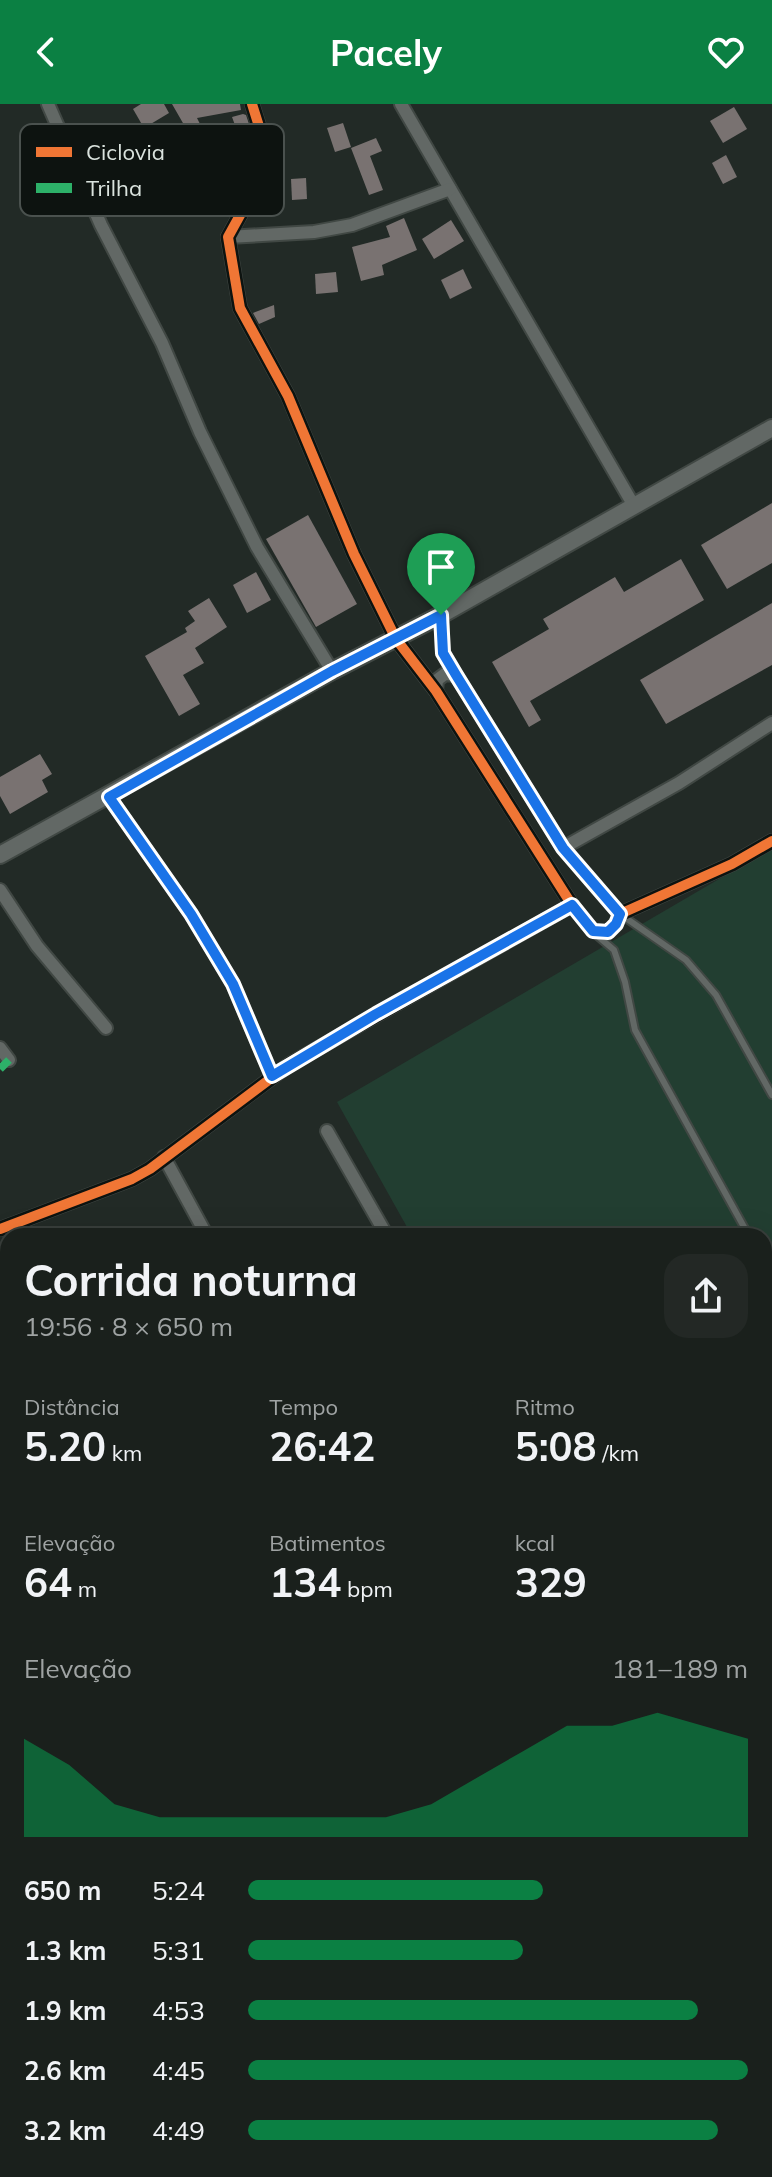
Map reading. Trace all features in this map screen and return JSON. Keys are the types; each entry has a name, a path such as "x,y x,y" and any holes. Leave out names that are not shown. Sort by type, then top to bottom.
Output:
{"main road":[{"path":"0,855 332,671 441,615 772,428"}],"street":[{"path":"48,104 57,124"},
{"path":"252,104 258,124"},
{"path":"401,104 634,506"},
{"path":"228,237 314,232 352,225 450,189"},
{"path":"97,216 162,343 200,432 250,534 332,671"},
{"path":"240,216 228,237 240,308 288,396 354,554 396,639 436,691 572,905 593,931 608,932 620,914 732,864 772,841"},
{"path":"441,615 443,653 456,675 563,848 620,914"},
{"path":"436,691 437,680 445,674 456,675"},
{"path":"563,848 679,783 772,723"},
{"path":"109,797 191,914 233,984 272,1076"},
{"path":"0,890 37,946 106,1028"},
{"path":"3,1228 132,1179 272,1076 314,1049 572,905"},
{"path":"0,1048 9,1060"},
{"path":"327,1131 382,1228"},
{"path":"164,1157 203,1228"}],"lane":[{"path":"620,914 686,960 716,995 772,1095"},
{"path":"593,931 614,950 625,982 635,1030 745,1228"}],"green space":[{"path":"772,848 772,1228 408,1228 337,1102"}],"building":[{"path":"141,104 164,104 169,113 151,124 142,124 133,109"},
{"path":"172,104 240,104 241,110 197,118 200,124 184,124"},
{"path":"734,107 747,129 723,143 710,121"},
{"path":"246,115 249,124 235,124 232,117"},
{"path":"343,123 351,147 335,152 327,128"},
{"path":"376,138 382,151 370,156 383,190 369,195 351,148"},
{"path":"726,155 737,177 723,184 712,163"},
{"path":"306,178 307,199 292,200 291,179"},
{"path":"404,218 417,250 382,265 384,275 361,281 352,247 390,237 386,226"},
{"path":"451,220 464,241 434,259 422,239"},
{"path":"463,269 472,288 450,299 441,280"},
{"path":"336,272 338,292 316,294 315,274"},
{"path":"274,305 275,317 259,324 253,313"},
{"path":"772,503 772,563 727,589 701,545"},
{"path":"308,515 357,604 316,627 266,539"},
{"path":"681,559 704,600 530,701 541,720 529,727 492,662 549,629 543,619 615,577 624,592"},
{"path":"256,572 271,600 247,613 233,585"},
{"path":"209,598 227,627 195,648 204,663 183,675 200,704 179,716 145,656 187,632 185,628 195,621 188,611"},
{"path":"772,603 772,665 666,724 640,680"},
{"path":"40,754 52,774 42,780 48,792 10,814 0,796 0,777"}],"marked path":[{"path":"0,1069 9,1060"}],"cycle path":[{"path":"252,104 258,124"},
{"path":"240,216 228,237 240,308 288,396 354,554 396,639 436,691 572,905 593,931 608,932 620,914 732,864 772,841"},
{"path":"3,1228 132,1179 150,1169 290,1064 572,905"}],"route":[{"path":"441,615 443,653 456,675 563,848 620,914 608,932 593,931 572,905 272,1076 233,984 191,914 109,797 332,671 441,615"}]}
